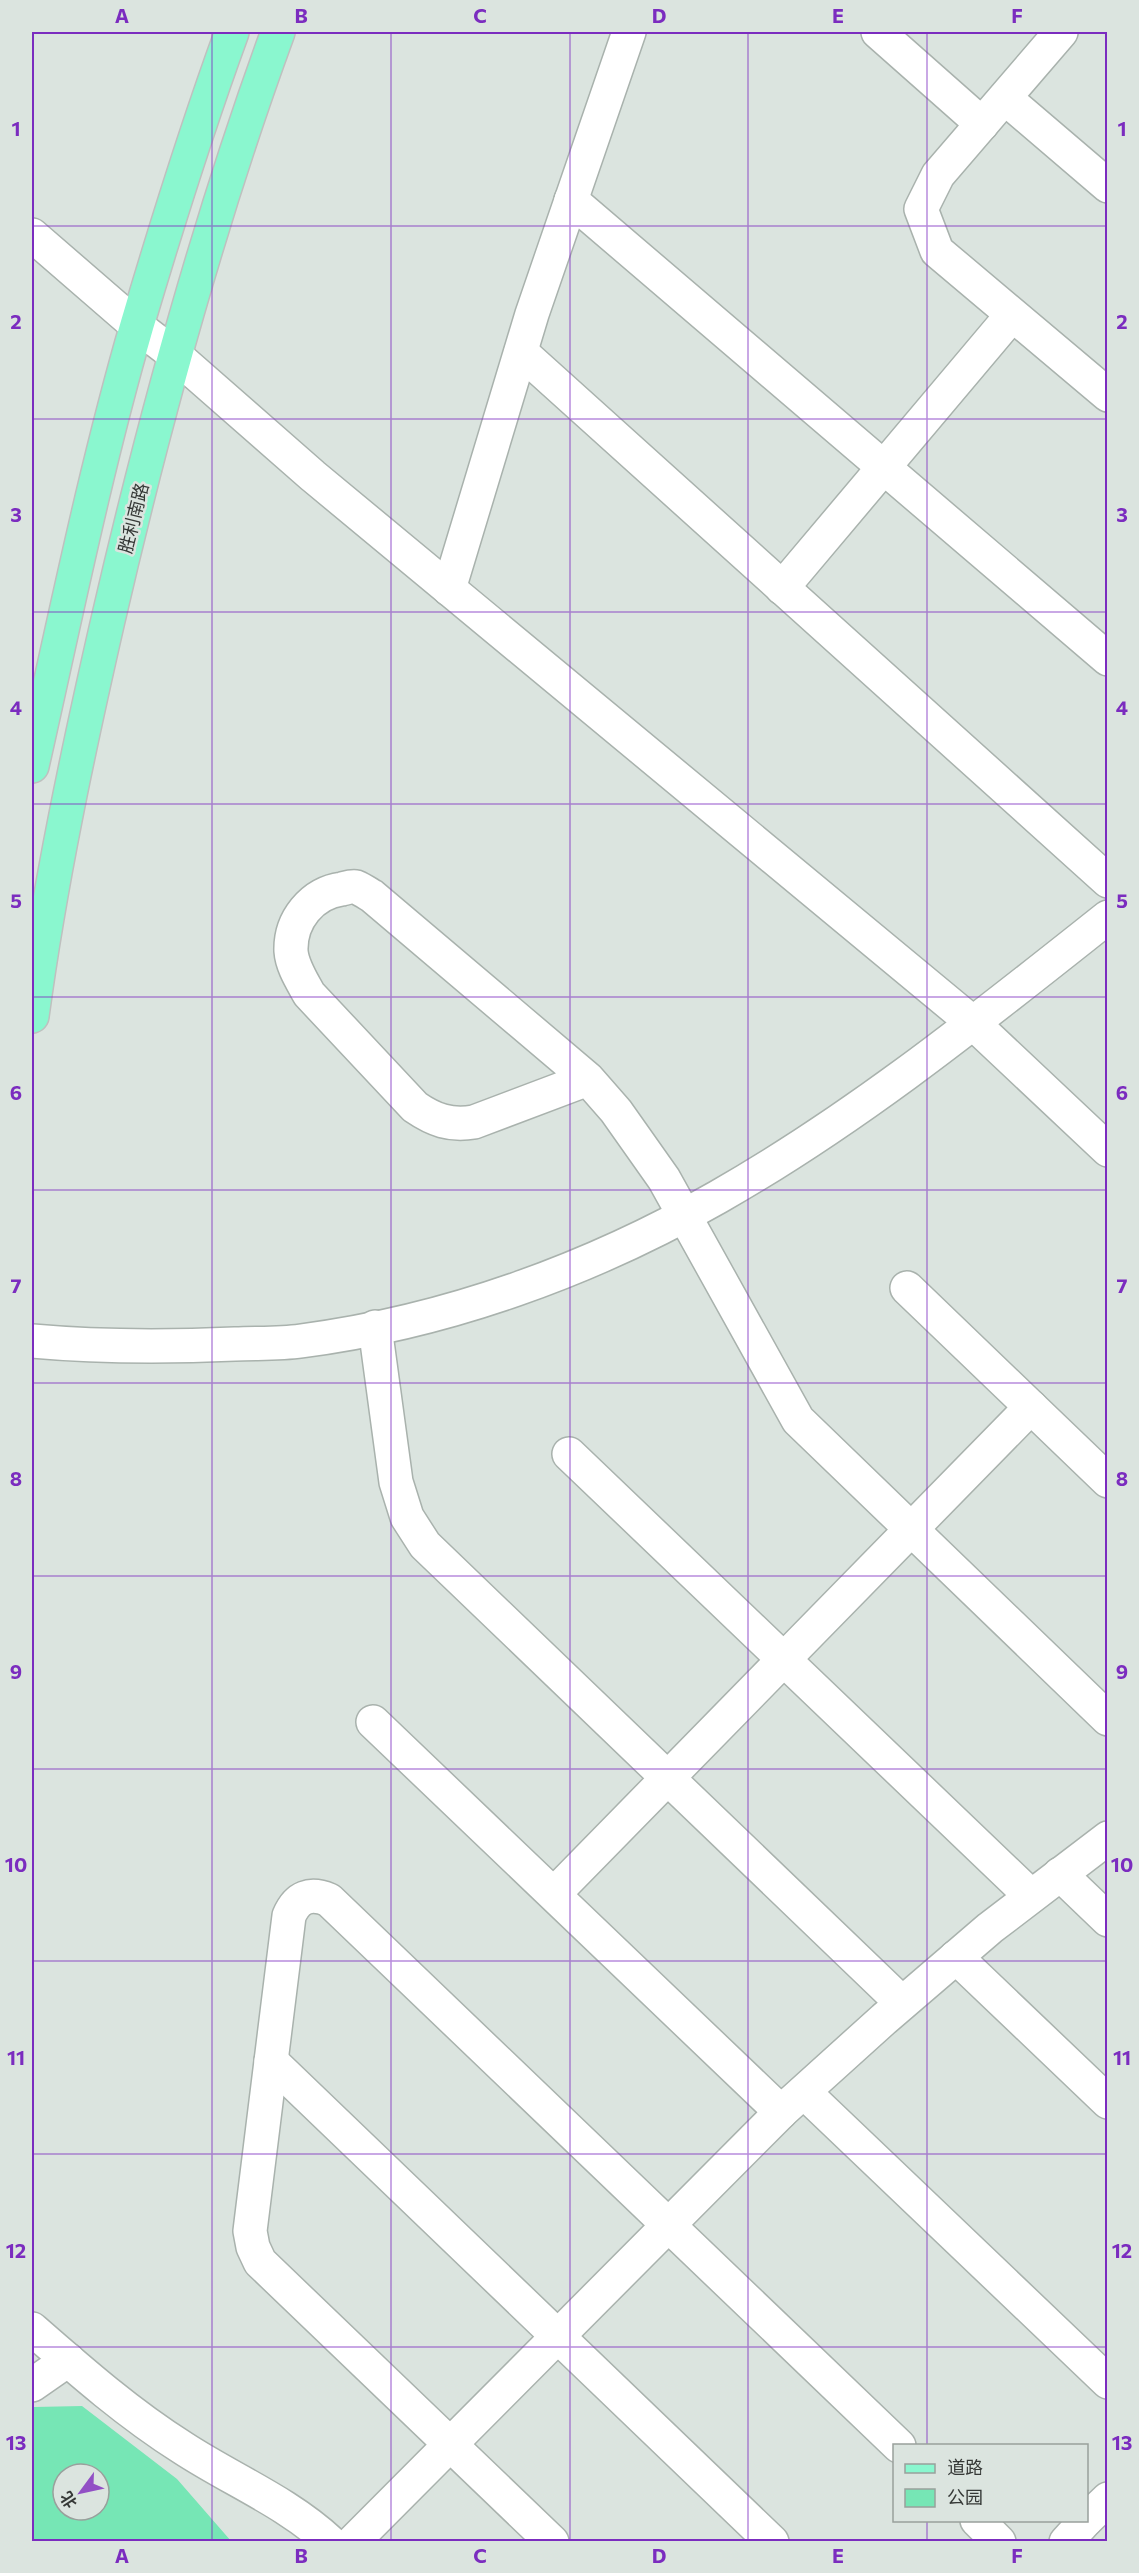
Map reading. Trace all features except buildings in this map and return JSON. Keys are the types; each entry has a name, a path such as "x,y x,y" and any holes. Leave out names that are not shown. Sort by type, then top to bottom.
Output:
{"main road":[{"path":"32,766 84,534 137,326 214,81 232,32"},
{"name":"胜利南路","path":"32,1016 74,769 126,545 185,318 251,107 278,32"}],"street":[{"path":"449,589 521,352 629,32"},
{"path":"878,32 982,124"},
{"path":"1061,32 938,175 921,209 937,251 1107,395"},
{"path":"1005,98 1107,186"},
{"path":"571,200 1107,659"},
{"path":"32,235 137,326 175,355 313,476 973,1023 1107,1150"},
{"path":"782,588 1012,315"},
{"path":"521,352 1107,881"},
{"path":"588,1079 474,1122 459,1125 444,1123 429,1117 415,1107 309,994 298,974 291,952 293,933 301,914 315,899 334,890 355,887 372,896 588,1079 641,1144 684,1214 798,1420 1107,1719"},
{"path":"32,1341 195,1346 300,1341 412,1321 520,1289 622,1247 718,1197 809,1140 973,1023 1107,917"},
{"path":"908,1288 1107,1481"},
{"path":"375,1327 396,1482 407,1517 425,1545 903,2003"},
{"path":"554,1894 1031,1407"},
{"path":"569,1454 1031,1896"},
{"path":"374,1722 554,1894 793,2102 1107,2382"},
{"path":"353,2541 793,2102 956,1957 1107,1838"},
{"path":"1060,1874 1107,1920"},
{"path":"552,2541 260,2262 252,2247 249,2231 289,1916 294,1904 304,1897 317,1895 329,1899 898,2444"},
{"path":"956,1957 1107,2102"},
{"path":"271,2061 772,2541"},
{"path":"32,2329 140,2419 226,2475 294,2512 330,2541"},
{"path":"32,2385 68,2360"},
{"path":"1088,2518 1107,2499"},
{"path":"979,2522 999,2541"},
{"path":"1066,2541 1084,2522"}],"green space":[{"path":"82,2406 177,2479 231,2541 32,2541 32,2409 34,2407"}]}
